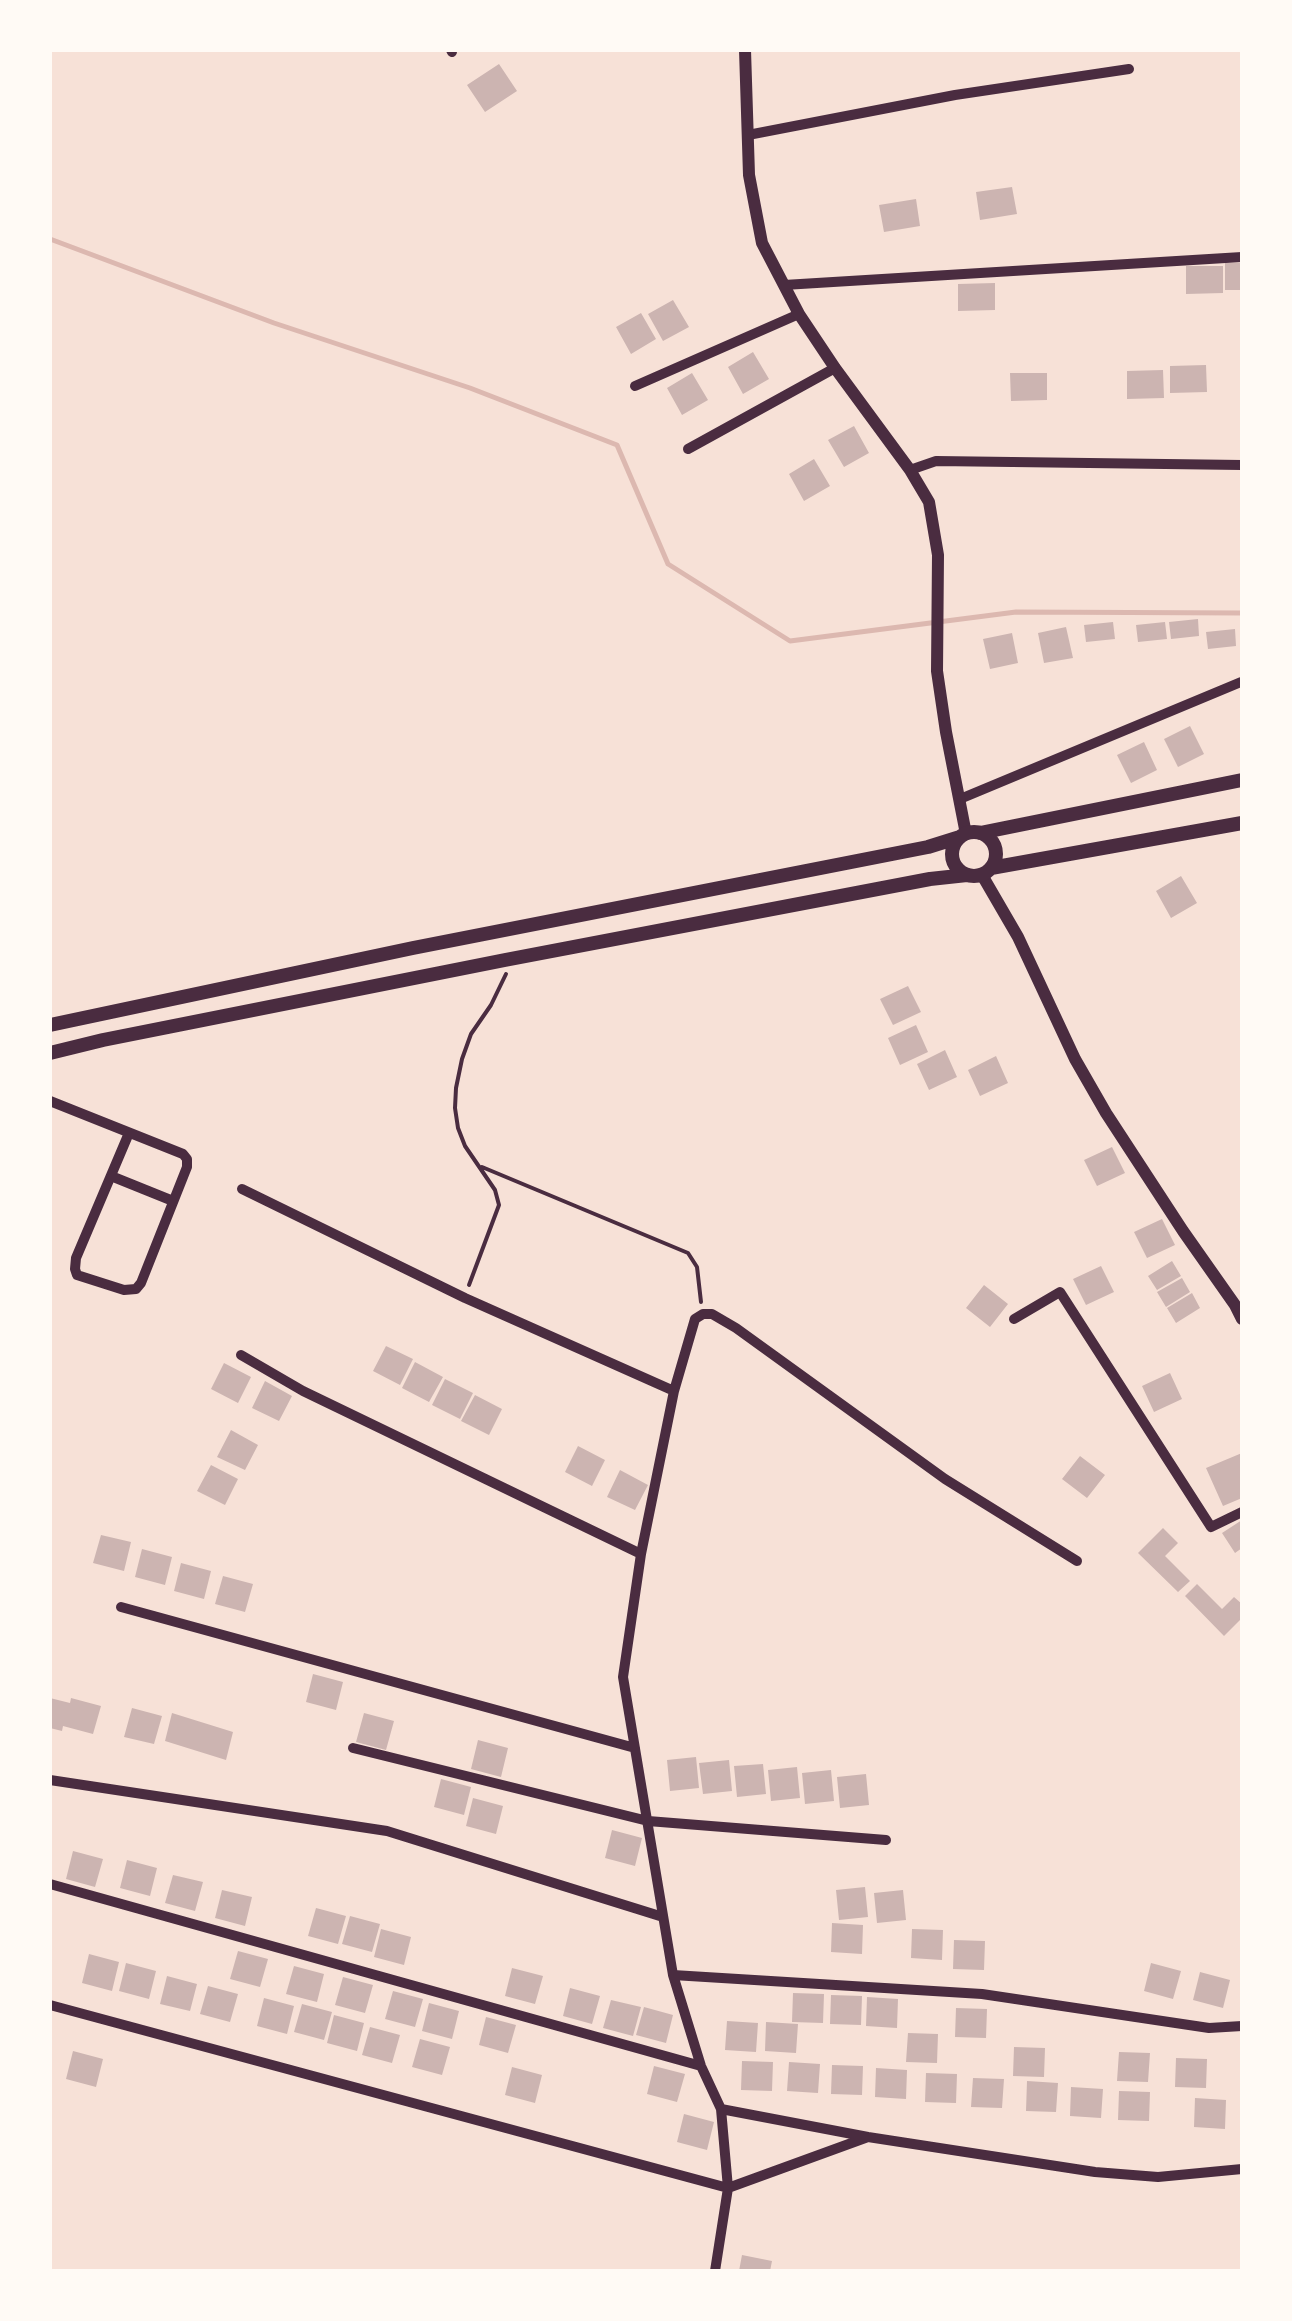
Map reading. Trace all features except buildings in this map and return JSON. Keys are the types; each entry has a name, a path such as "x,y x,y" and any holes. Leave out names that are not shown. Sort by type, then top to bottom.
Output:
{"main road":[{"path":"50,1025 1242,780"},
{"path":"50,1052 505,960 1242,822"},
{"path":"968,835 986,836 995,847 996,854 980,873 958,870 952,856 952,849 968,835"}],"street":[{"path":"744,50 750,175 762,244 799,314 929,502 938,556 939,686 968,835"},
{"path":"748,136 955,95 1129,69"},
{"path":"784,285 1242,257"},
{"path":"635,386 799,314"},
{"path":"688,449 835,368"},
{"path":"910,470 936,461 1242,465"},
{"path":"960,800 1241,682"},
{"path":"980,873 1018,937 1074,1059 1182,1232 1242,1319"},
{"path":"50,1101 183,1154 188,1160 142,1283 136,1289 124,1290 77,1275 76,1258 129,1133"},
{"path":"111,1176 173,1201"},
{"path":"242,1190 465,1298 674,1391"},
{"path":"1014,1319 1060,1292 1211,1527 1242,1512"},
{"path":"716,2271 728,2188 721,2109 701,2066 673,1975 623,1677 640,1554 674,1391 694,1319 712,1314 736,1328 945,1478 1077,1561"},
{"path":"241,1355 302,1390 640,1554"},
{"path":"121,1607 635,1748"},
{"path":"353,1748 648,1821 886,1840"},
{"path":"50,1780 387,1831 663,1917"},
{"path":"50,1884 701,2066"},
{"path":"673,1975 982,1994 1209,2028 1242,2026"},
{"path":"50,2005 728,2188 868,2137"},
{"path":"721,2109 868,2137 1094,2172 1158,2177 1242,2169"}],"path":[{"path":"465,1298 500,1205 496,1190 477,1165 458,1128 456,1088 471,1034 492,1006 506,976 505,960"},
{"path":"477,1165 688,1253 697,1267 703,1314"}],"waterway":[{"path":"50,239 274,323 470,388 617,445 668,564 790,641 1016,612 1242,613"}]}
